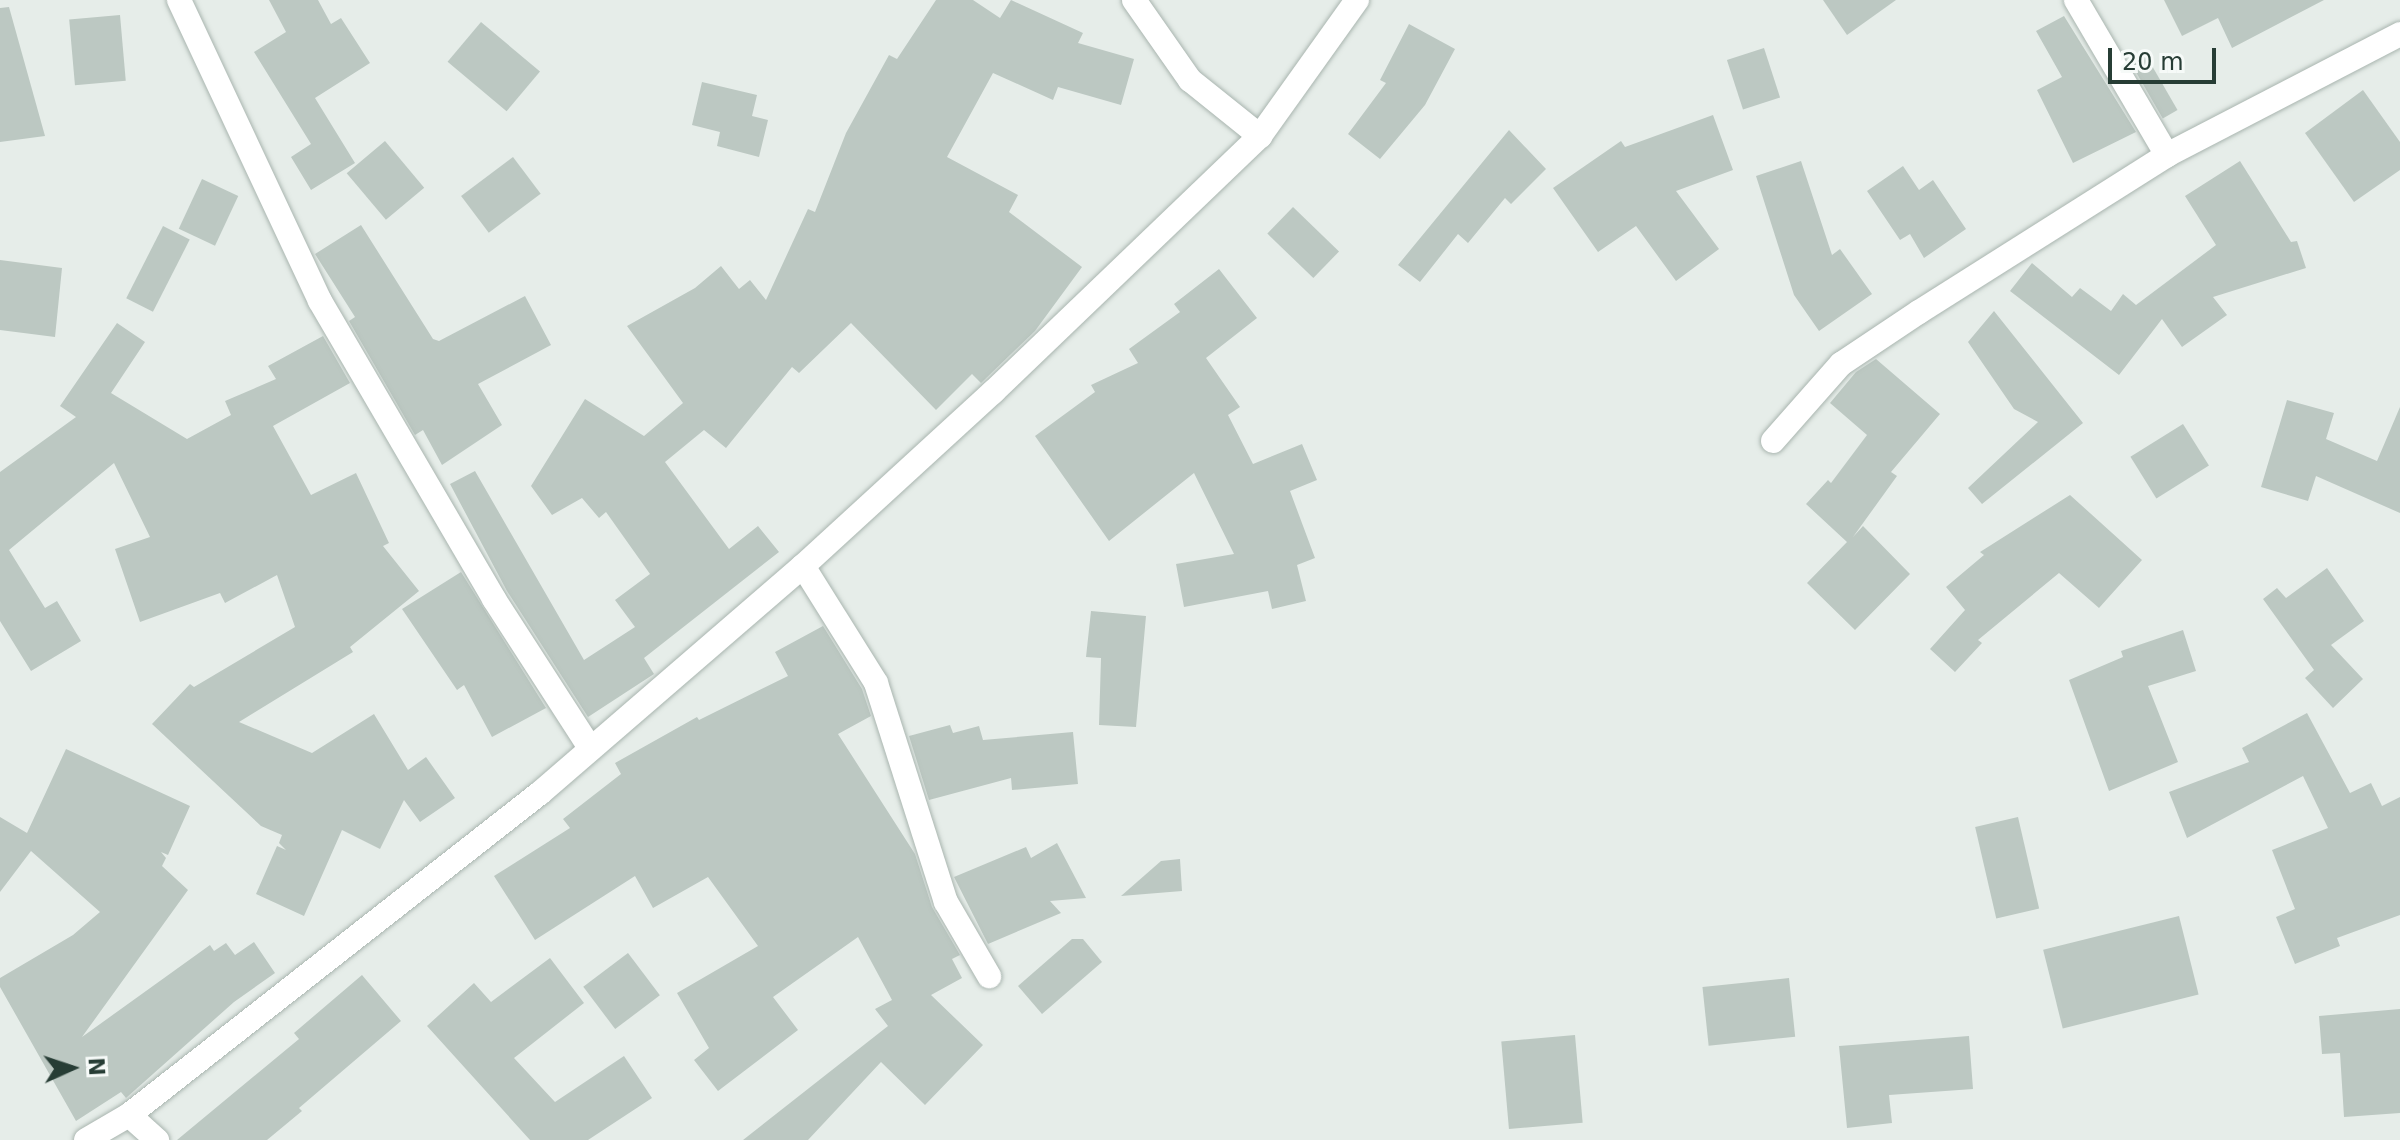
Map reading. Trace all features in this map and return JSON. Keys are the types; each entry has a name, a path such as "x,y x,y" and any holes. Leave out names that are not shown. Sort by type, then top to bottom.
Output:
{"street":[{"path":"179,0 320,301 494,599 590,748"},
{"path":"1134,0 1190,80 1260,136"},
{"path":"86,1140 129,1115 590,748 803,566 993,392 1260,136 1357,0"},
{"path":"2076,0 2167,155"},
{"path":"1773,441 1841,364 2167,155 2400,34"},
{"path":"803,566 876,683 946,902 989,976"},
{"path":"129,1115 157,1140"}],"building":[{"path":"269,0 318,0 331,24 341,18 370,63 315,98 355,163 311,190 291,157 311,144 254,52 286,32"},
{"path":"936,0 973,0 1000,18 1011,0 1083,33 1078,43 1134,59 1121,105 1058,87 1053,100 993,73 947,157 1018,195 1009,212 1082,267 1035,331 981,383 972,374 936,410 851,323 799,373 792,367 726,448 704,430 665,462 729,549 758,526 779,552 644,658 654,674 588,717 507,591 450,484 475,471 584,660 635,627 615,600 650,574 606,512 599,518 582,498 552,515 531,486 585,399 644,436 683,403 627,326 695,288 721,266 739,289 750,280 766,300 808,209 815,212 846,133 889,55 897,59"},
{"path":"1823,0 1896,0 1847,35"},
{"path":"2164,0 2324,0 2232,48 2218,18 2182,36"},
{"path":"9,7 45,136 0,142 0,8"},
{"path":"120,15 126,81 75,85 69,19"},
{"path":"2064,16 2136,132 2073,163 2037,90 2062,77 2036,31"},
{"path":"481,22 540,71 507,111 448,62"},
{"path":"1409,24 1455,49 1425,105 1380,159 1348,134 1386,83 1380,80"},
{"path":"1764,48 1780,97 1743,110 1727,60"},
{"path":"2144,52 2178,110 2163,119 2129,60"},
{"path":"702,82 757,95 752,116 768,120 759,157 717,146 720,132 692,125"},
{"path":"2363,90 2400,142 2400,170 2354,202 2305,133"},
{"path":"1713,115 1733,170 1676,191 1719,249 1676,281 1636,226 1598,252 1553,188 1621,141 1625,147"},
{"path":"1509,130 1546,169 1511,204 1505,198 1468,243 1458,234 1420,282 1398,265"},
{"path":"385,141 424,188 386,220 347,173"},
{"path":"513,157 541,194 489,233 461,196"},
{"path":"1801,161 1832,255 1840,249 1872,294 1819,331 1794,295 1756,176"},
{"path":"2240,161 2291,242 2297,241 2306,268 2213,297 2227,315 2182,347 2162,319 2119,375 2010,291 2032,263 2072,297 2080,288 2111,311 2123,294 2136,305 2216,245 2185,196"},
{"path":"1903,166 1919,190 1933,180 1966,229 1924,258 1910,234 1900,240 1867,191"},
{"path":"202,179 238,196 215,246 179,229"},
{"path":"1293,207 1339,251 1313,278 1267,234"},
{"path":"361,225 433,339 439,341 525,296 551,345 478,384 502,425 442,465 423,430 415,435 349,321 355,317 315,254"},
{"path":"163,226 190,240 153,312 126,298"},
{"path":"0,260 62,268 55,337 0,330"},
{"path":"1219,269 1257,318 1206,358 1240,407 1228,415 1253,464 1302,444 1317,480 1290,491 1315,558 1297,565 1306,601 1272,609 1268,591 1184,607 1176,564 1234,554 1194,473 1109,541 1035,436 1095,392 1091,385 1138,363 1129,349 1180,312 1174,304"},
{"path":"1994,311 2083,423 1982,504 1968,488 2038,422 2014,409 1968,342"},
{"path":"117,323 145,342 111,393 187,439 231,415 225,401 276,379 268,366 323,336 350,383 273,426 311,495 356,473 389,543 383,546 419,591 350,647 353,652 239,722 312,753 374,714 408,770 426,757 455,798 420,822 404,800 380,849 342,830 304,916 256,894 277,846 286,850 279,843 282,835 261,826 152,724 190,684 194,687 295,627 277,575 225,603 220,593 140,622 115,549 150,537 114,463 9,550 45,608 57,601 81,641 31,671 0,621 0,472 76,417 60,406"},
{"path":"1876,359 1940,414 1891,472 1897,476 1853,537 1863,526 1910,574 1855,630 1807,583 1847,542 1806,504 1828,480 1831,483 1867,435 1830,403 1856,372"},
{"path":"2287,400 2334,413 2326,439 2377,461 2400,407 2400,513 2316,476 2308,501 2261,487"},
{"path":"2183,424 2209,466 2156,498 2130,457"},
{"path":"2070,495 2142,560 2099,608 2059,573 1978,640 1982,643 1955,672 1930,649 1965,610 1946,587 1984,555 1980,552"},
{"path":"2327,568 2364,621 2331,645 2363,679 2333,708 2305,678 2314,670 2263,599 2277,588 2286,598"},
{"path":"461,572 546,708 492,737 464,685 457,690 402,609"},
{"path":"1091,611 1146,616 1136,727 1099,725 1101,658 1086,657"},
{"path":"823,626 862,689 871,716 838,734 915,854 932,907 960,955 952,959 962,978 931,995 983,1045 925,1105 881,1062 808,1140 743,1140 888,1026 875,1009 892,1000 858,937 773,997 798,1030 718,1091 694,1060 709,1048 677,993 758,946 708,877 653,908 635,876 535,940 494,876 570,828 563,819 621,774 615,763 697,717 699,720 788,676 775,652"},
{"path":"2183,630 2196,671 2148,686 2178,762 2109,791 2069,680 2123,657 2121,651"},
{"path":"2307,713 2350,793 2371,783 2382,806 2400,797 2400,915 2337,938 2340,946 2295,964 2276,917 2295,909 2272,850 2328,828 2303,776 2187,838 2169,792 2249,762 2242,748"},
{"path":"950,725 953,733 979,726 983,740 1073,732 1078,784 1012,790 1011,778 929,800 909,736"},
{"path":"66,749 190,806 168,855 161,852 166,858 162,866 188,890 82,1037 210,945 214,951 226,943 235,955 254,942 275,973 234,1002 126,1098 121,1092 76,1121 0,987 0,978 73,935 100,912 31,851 0,892 0,817 27,833"},
{"path":"2018,817 2039,909 1996,918 1975,827"},
{"path":"1057,843 1086,898 1050,901 1061,913 988,944 954,877 1026,847 1031,858"},
{"path":"1180,859 1182,891 1121,896 1161,861"},
{"path":"2179,916 2199,995 2063,1028 2043,950"},
{"path":"1072,939 1083,939 1102,962 1042,1014 1018,986"},
{"path":"628,953 660,995 615,1029 583,987"},
{"path":"550,958 584,1003 514,1058 555,1102 624,1056 652,1098 588,1140 530,1140 427,1026 474,983 491,1002"},
{"path":"362,975 401,1021 299,1108 302,1111 267,1140 177,1140 299,1039 294,1033"},
{"path":"1789,978 1795,1037 1709,1046 1702,987"},
{"path":"2400,1009 2400,1113 2344,1117 2340,1053 2322,1054 2319,1016"},
{"path":"1575,1035 1583,1123 1509,1129 1501,1041"},
{"path":"1969,1036 1973,1089 1889,1095 1892,1123 1847,1128 1839,1046"}]}
